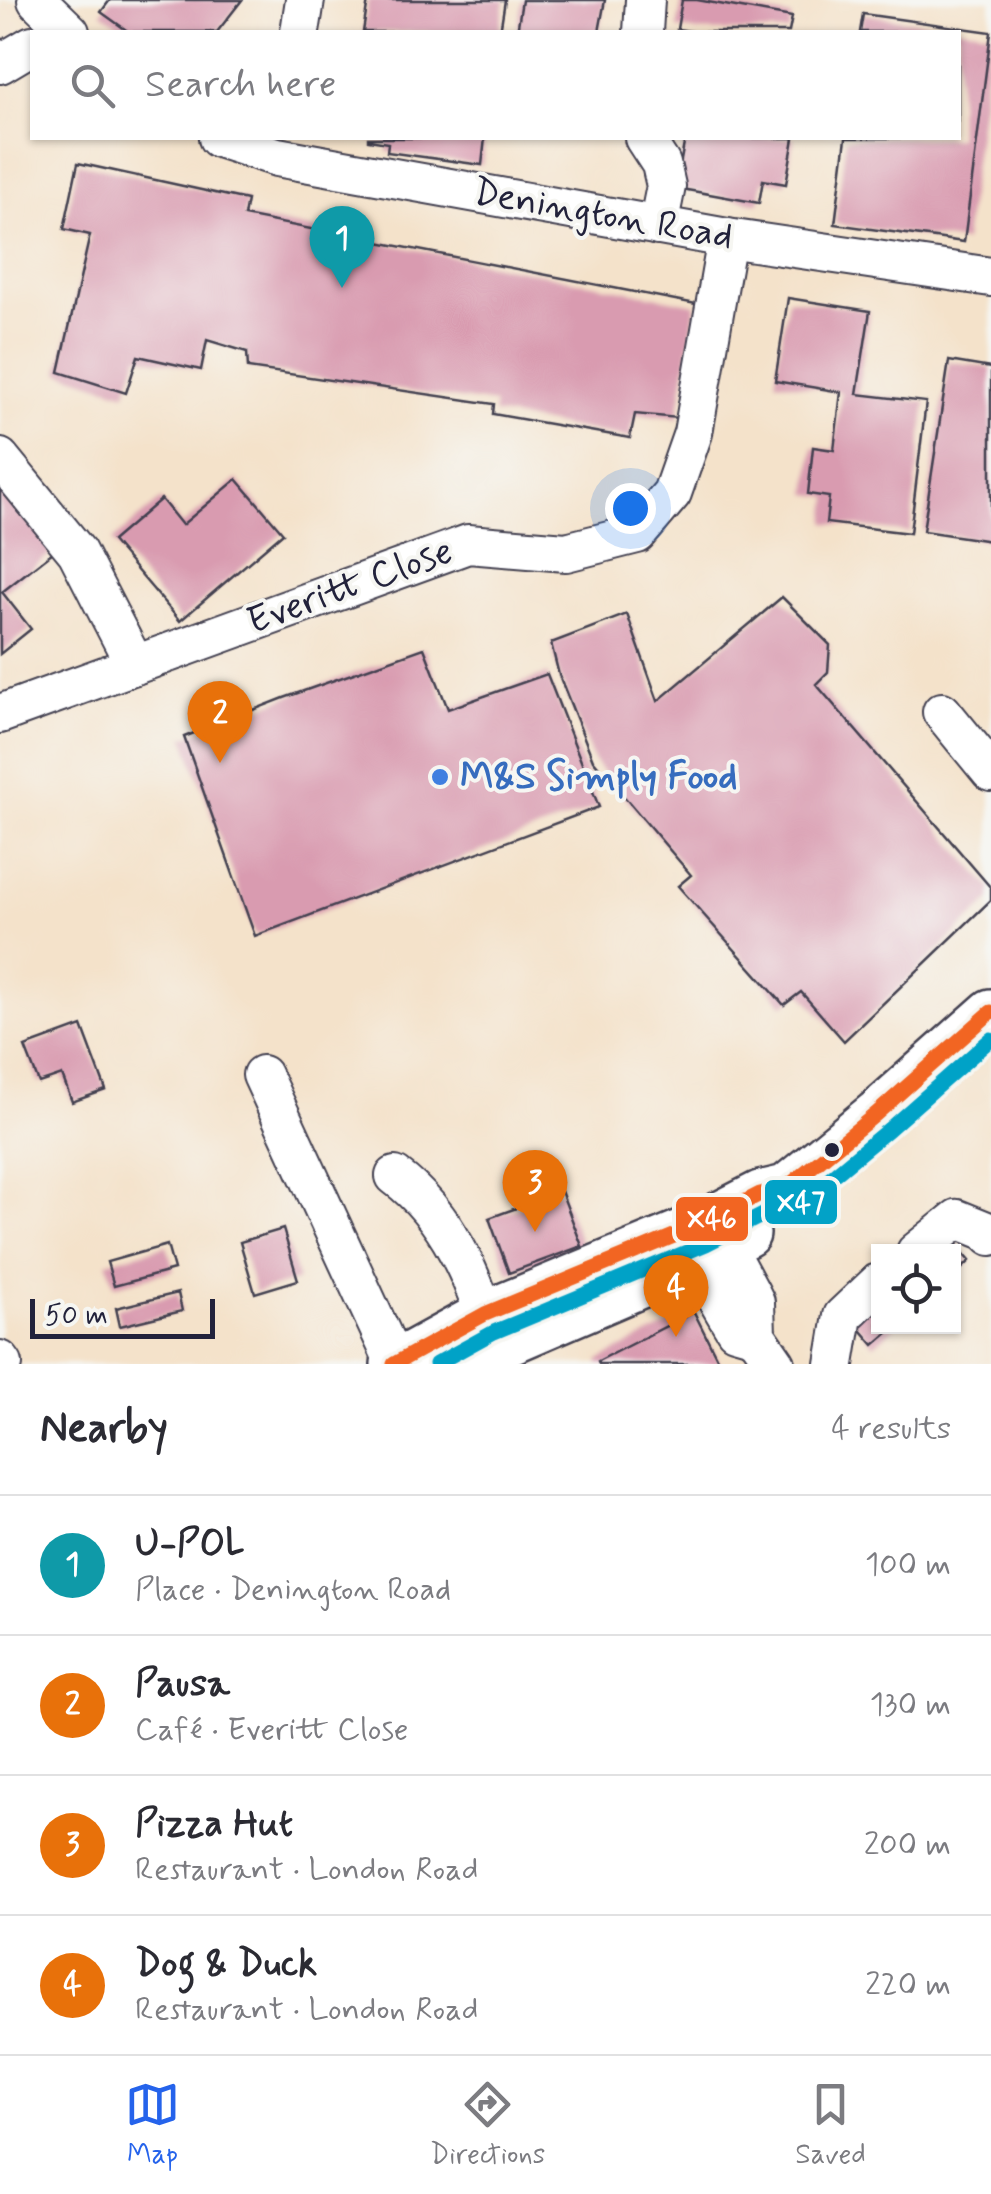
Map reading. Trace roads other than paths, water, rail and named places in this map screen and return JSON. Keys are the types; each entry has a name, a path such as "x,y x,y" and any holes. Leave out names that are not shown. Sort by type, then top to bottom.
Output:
{"main road":[{"path":"394,1364 484,1347 706,1244 760,1194 786,1188 991,1012"}],"street":[{"path":"300,30 305,0"},
{"path":"643,30 645,0"},
{"path":"0,64 30,42"},
{"name":"Denington Road","path":"232,140 658,226 991,277"},
{"path":"645,140 661,164 666,186 658,226"},
{"name":"Everitt Close","path":"0,714 468,544 566,552 637,534 672,493 693,433 726,238"},
{"path":"0,458 77,552 135,665"},
{"path":"942,712 991,772"},
{"path":"262,1075 394,1364"},
{"path":"396,1176 418,1192 467,1267 484,1347"},
{"path":"926,1244 958,1219 991,1236"},
{"path":"706,1244 710,1288 735,1329 766,1350"},
{"path":"835,1364 843,1316 871,1290"}],"place":[{"name":"U-POL","path":"342,288"},
{"name":"Pausa","path":"220,763"},
{"name":"M&S Simply Food","path":"440,777"},
{"name":"Pizza Hut","path":"535,1232"},
{"name":"Dog & Duck","path":"676,1337"}]}
